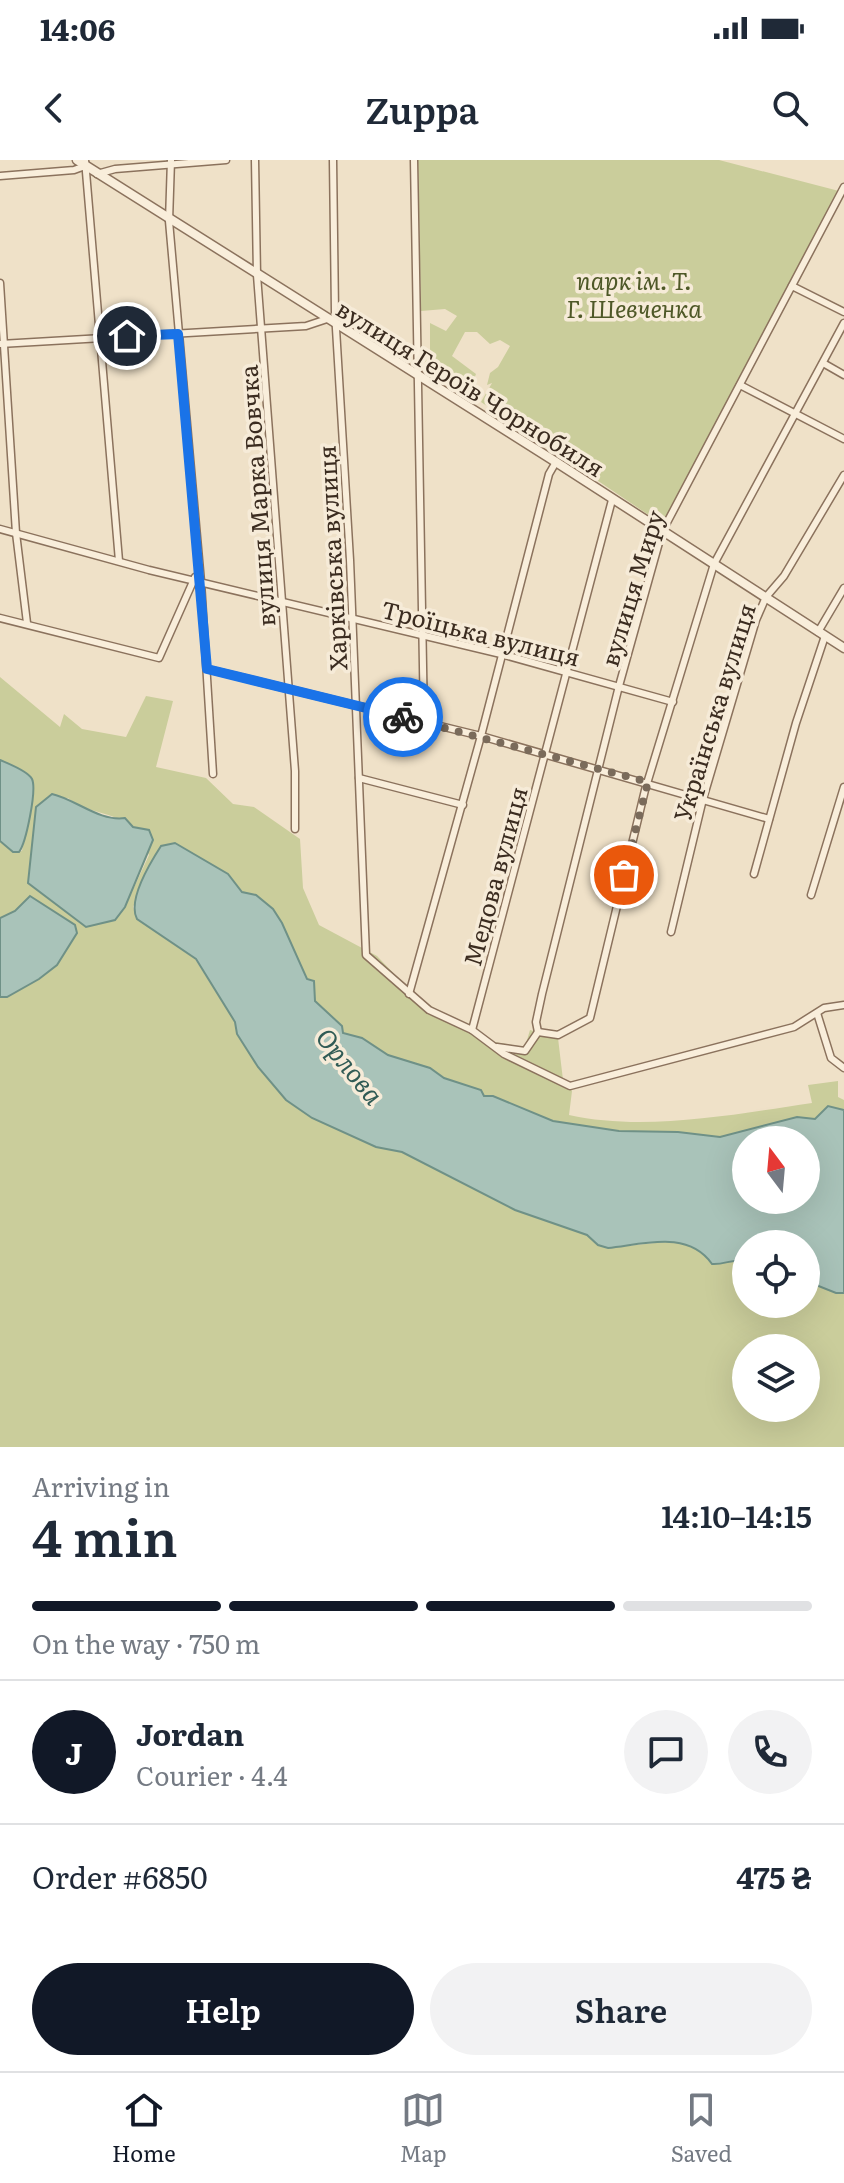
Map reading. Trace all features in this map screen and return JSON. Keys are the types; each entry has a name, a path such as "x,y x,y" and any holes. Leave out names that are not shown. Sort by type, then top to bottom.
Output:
{"street":[{"name":"вулиця Героїв Чорнобиля","path":"77,160 844,648"},
{"path":"97,174 171,161 226,160"},
{"name":"вулиця Марка Вовчка","path":"255,160 257,275 295,771 295,829"},
{"name":"Харківська вулиця","path":"333,160 337,326 366,955 409,994"},
{"path":"414,160 424,722"},
{"path":"171,161 169,221 201,582 213,774"},
{"path":"0,176 74,170 85,163 119,561"},
{"name":"вулиця Миру","path":"538,1032 536,1022 542,994 619,686 662,532 844,189"},
{"path":"0,283 16,533 27,623"},
{"path":"792,286 844,312"},
{"path":"2,344 306,326 327,319"},
{"path":"490,1046 525,1051 538,1032 558,1035 587,1021 648,782 714,564 844,323"},
{"path":"823,363 844,375"},
{"path":"740,385 844,439"},
{"path":"556,462 549,474 463,805 409,994 429,1010 472,1030 490,1046 562,1083 579,1086 794,1027 832,1005 844,1005"},
{"name":"Українська вулиця","path":"671,932 703,799 756,620 766,597 784,576 844,475"},
{"name":"Медова вулиця","path":"472,1030 612,500"},
{"name":"Троїцька вулиця","path":"0,529 192,580 501,654 673,702"},
{"path":"0,618 159,658 192,580 199,571"},
{"path":"754,874 822,634 844,588"},
{"path":"207,669 481,736 769,819"},
{"path":"359,778 463,805"},
{"path":"811,895 844,787"},
{"path":"817,1013 831,1058 844,1068"}],"green space":[{"name":"парк ім. Т. Г. Шевченка","path":"418,160 719,160 839,191 662,524 481,402 492,383 487,385 490,373 498,367 510,346 500,340 490,344 477,332 465,332 452,356 476,374 474,379 479,390 474,393 424,362 430,351 430,323 446,331 457,316 445,309 421,311"},
{"path":"0,677 60,727 64,714 82,729 126,737 146,696 173,701 156,767 206,778 233,804 254,807 300,839 303,888 319,925 377,956 417,998 494,1042 525,1047 530,1030 558,1038 563,1080 572,1091 569,1115 628,1122 691,1120 812,1103 808,1085 838,1081 838,1097 844,1100 844,1110 828,1106 815,1119 797,1117 762,1126 732,1126 732,1134 720,1137 678,1132 619,1131 553,1121 493,1096 484,1096 481,1090 444,1078 430,1068 388,1055 362,1038 343,1033 315,1001 315,985 307,979 273,909 256,895 243,892 228,874 213,865 161,846 133,907 137,919 195,959 235,1022 237,1034 258,1067 286,1100 376,1147 402,1152 515,1210 587,1235 598,1245 608,1248 674,1241 701,1249 712,1264 732,1261 732,1318 820,1318 820,1287 844,1293 844,1447 0,1447 0,997 7,997 39,979 15,911 0,918 0,841 13,852 22,851 33,789 29,775 0,760","holes":["68,798 125,822 139,836 149,855 125,907 114,920 28,883 36,807"]}],"water":[{"path":"0,760 32,779 30,816 19,852 13,852 0,841"},
{"path":"52,794 106,817 125,818 133,827 149,830 153,840 125,907 115,920 86,927 28,883 36,807"},
{"name":"Орлова","path":"175,843 228,874 242,892 256,895 273,909 282,923 307,979 314,981 315,1001 342,1026 343,1033 362,1038 388,1055 430,1068 444,1078 481,1090 484,1096 493,1096 553,1121 619,1131 678,1132 720,1137 732,1134 732,1214 820,1214 820,1126 762,1126 797,1117 815,1119 828,1106 844,1110 844,1293 820,1287 820,1230 732,1230 732,1261 717,1264 712,1264 691,1247 678,1243 651,1242 608,1248 598,1245 587,1235 515,1210 402,1152 376,1147 312,1118 286,1100 258,1067 237,1034 235,1022 196,959 137,919 135,902 146,872 161,846"},
{"path":"30,896 75,925 77,933 57,965 7,997 0,997 0,918 15,911"}],"way so far":[{"path":"403,717 648,782 624,875"}],"route":[{"path":"127,336 178,334 207,669 403,717"}]}
